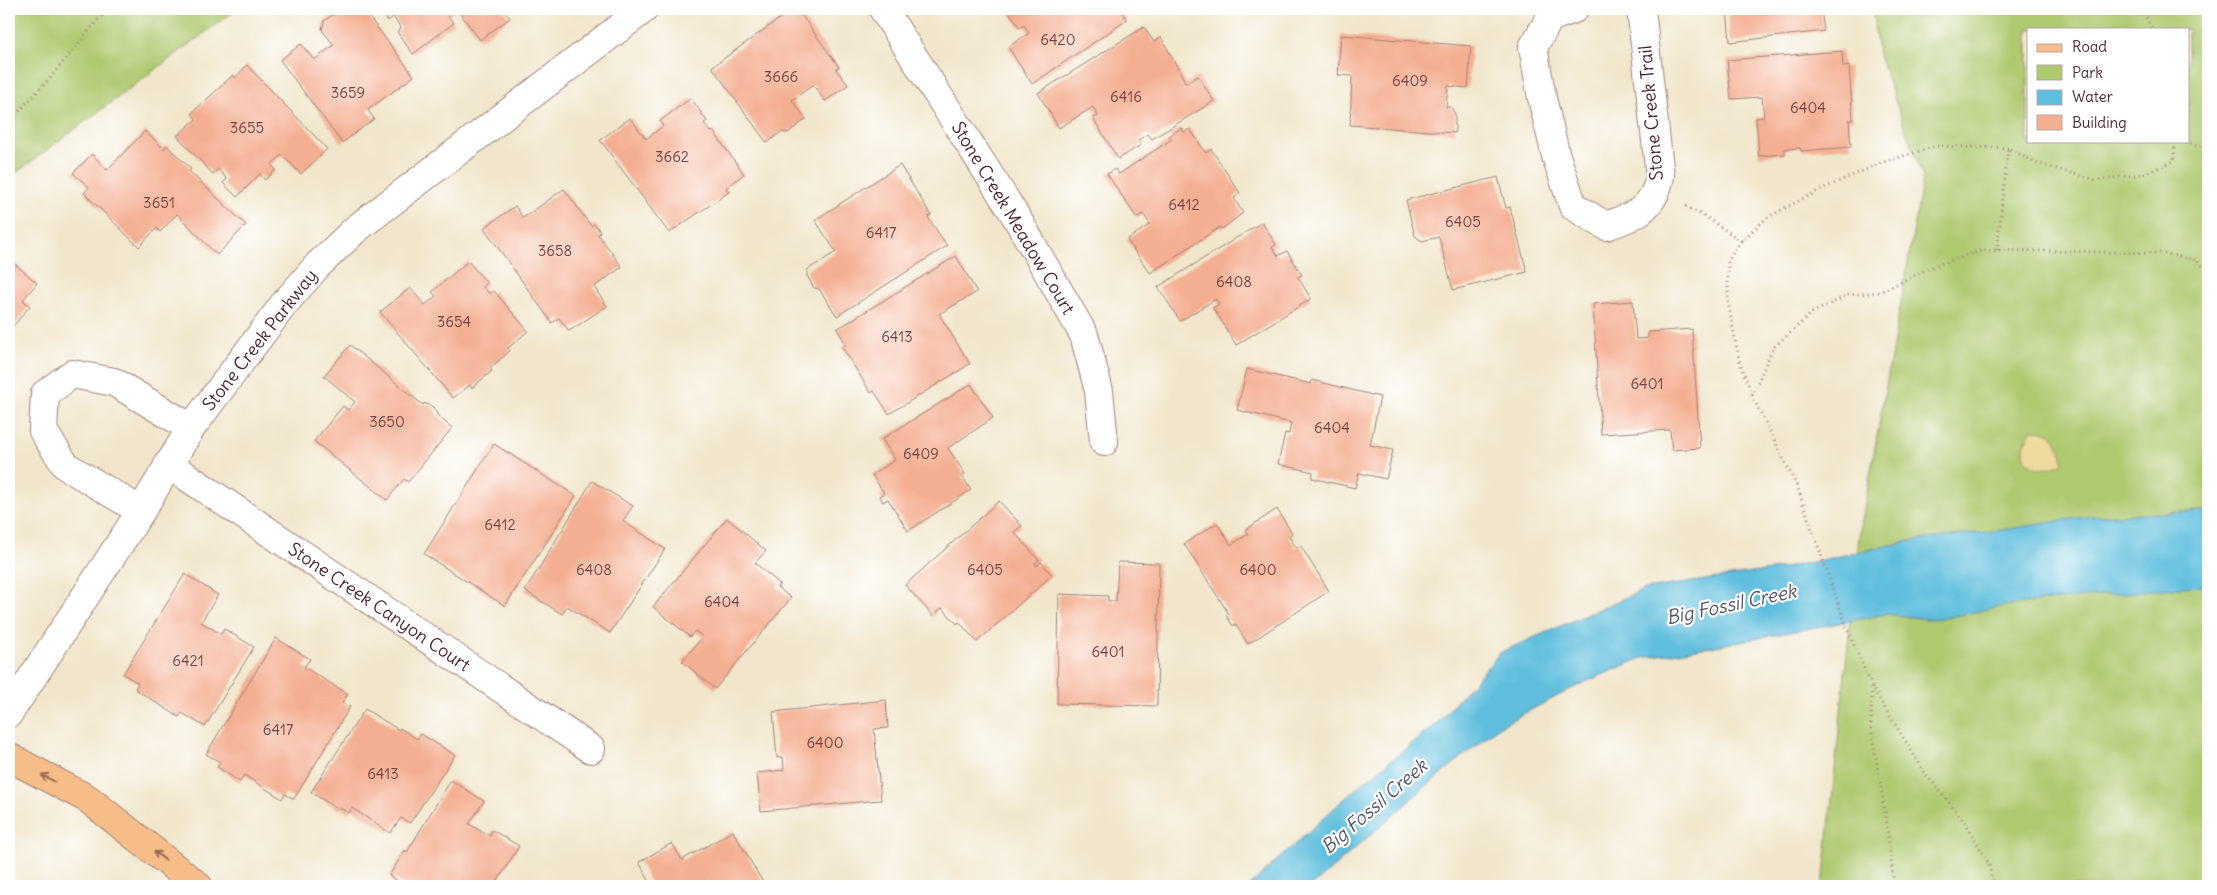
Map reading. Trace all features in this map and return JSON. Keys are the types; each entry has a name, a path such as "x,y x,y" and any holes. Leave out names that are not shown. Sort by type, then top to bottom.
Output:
{"main road":[{"path":"9,757 88,799 198,886"}],"street":[{"name":"Stone Creek Parkway","path":"9,713 141,511 191,428 284,304 318,265 356,230 644,9"},
{"name":"Stone Creek Meadow Court","path":"884,9 1015,215 1084,335 1099,391 1104,442"},
{"name":"Stone Creek Trail","path":"1574,9 1550,18 1533,47 1542,98 1556,156 1573,206 1606,226 1633,217 1647,205 1657,190 1660,176 1642,9"},
{"path":"141,511 66,466 43,431 45,394 72,374 114,382 191,428"},
{"name":"Stone Creek Canyon Court","path":"168,464 590,750"}],"path":[{"path":"9,122 50,78 107,9"},
{"path":"2141,9 2152,28"},
{"path":"2188,142 2197,146 2208,140"},
{"path":"1993,886 1989,864 1965,822 1927,776 1872,687 1849,632 1796,484 1752,395 1739,360 1728,302 1728,260 1741,241 1768,216 1880,163 1936,146 2008,148 2036,163 2095,180 2143,174 2174,161 2175,142"},
{"path":"1997,250 2008,148"},
{"path":"1657,190 1709,219 1741,241"},
{"path":"1752,395 1773,348 1812,313 1848,295 1880,292 1937,265 1980,251 2161,254 2196,260 2208,271"},
{"path":"1872,687 1872,728 1894,886"}],"green space":[{"path":"9,9 237,9 9,178"},
{"path":"1872,9 2208,9 2208,886 1823,886 1859,537 1923,178 1878,53"}],"sand":[{"path":"2032,430 2046,432 2055,439 2060,449 2063,463 2043,469 2029,463 2025,457 2024,449 2026,440"}],"water":[{"name":"Big Fossil Creek","path":"2208,511 2208,586 2180,587 2003,606 1935,620 1887,614 1642,658 1583,683 1500,726 1423,789 1312,886 1249,886 1353,791 1437,723 1501,652 1645,589 1784,568 1910,541 2002,530 2090,516"}],"building":[{"path":"348,9 363,9 414,76 368,110 374,119 342,143 280,60 301,44 314,60 334,45 322,30 324,21 338,11 345,12"},
{"path":"379,9 457,9 448,16 454,23 413,54 397,32 401,28 393,17 388,21"},
{"path":"457,9 503,9 510,18 480,40"},
{"path":"793,9 797,9 839,67 836,69 848,85 825,101 813,85 792,100 806,119 788,133 781,132 767,143 712,67"},
{"path":"1007,9 1123,9 1122,12 1127,20 1032,84 1008,47 1029,33 1024,25 1020,28"},
{"path":"1727,9 1821,9 1824,31 1730,42"},
{"path":"1144,27 1154,42 1161,37 1186,83 1198,76 1214,101 1152,139 1148,134 1138,140 1141,145 1118,159 1093,118 1098,116 1093,107 1059,128 1038,93"},
{"path":"1341,35 1471,46 1468,88 1448,86 1446,107 1451,107 1455,114 1455,133 1350,125 1352,76 1338,75"},
{"path":"1842,51 1843,67 1849,66 1853,120 1849,120 1851,147 1801,151 1800,148 1785,149 1785,154 1759,156 1756,118 1764,117 1762,97 1731,99 1727,60"},
{"path":"247,65 327,149 301,174 282,155 271,165 276,170 265,180 260,174 237,197 223,183 227,179 218,169 213,174 177,136 196,119 192,113 233,75 235,78"},
{"path":"691,98 707,121 704,123 711,132 713,131 744,174 726,188 729,192 669,233 600,140 630,118 646,139 663,126 660,121"},
{"path":"1181,128 1184,132 1190,129 1206,153 1211,149 1240,193 1234,198 1243,213 1222,229 1220,227 1150,273 1127,240 1150,224 1143,214 1137,218 1107,174 1115,169 1119,174 1172,139 1169,136"},
{"path":"145,131 164,149 166,145 191,169 189,171 246,225 217,255 177,214 160,232 157,228 139,247 84,193 89,187 73,173 92,154 107,170"},
{"path":"900,165 931,215 928,217 947,246 837,316 819,289 814,288 807,276 807,270 836,252 815,220"},
{"path":"1498,177 1506,208 1510,207 1527,272 1453,290 1439,237 1422,241 1415,236 1406,200"},
{"path":"564,189 591,226 594,224 598,228 600,233 598,234 622,267 594,287 607,306 569,331 559,318 552,323 484,228 515,206 523,218"},
{"path":"1262,222 1276,245 1272,247 1278,256 1287,251 1302,275 1298,277 1311,299 1236,345 1213,308 1219,304 1216,299 1180,321 1158,287"},
{"path":"956,256 977,292 939,314 970,364 889,414 874,391 871,393 842,347 846,344 837,329"},
{"path":"9,259 37,283 23,300 30,306 9,331"},
{"path":"468,261 487,283 483,287 490,294 494,291 528,331 508,348 510,351 490,368 492,371 472,388 470,385 453,398 380,312 410,288 425,305 436,296 432,292"},
{"path":"1633,301 1636,339 1648,338 1648,332 1692,329 1700,448 1672,450 1670,430 1601,434 1593,304"},
{"path":"350,345 423,405 424,403 433,407 438,416 452,428 408,482 404,479 387,500 314,441 343,406 348,410 355,402 324,376"},
{"path":"1247,369 1311,384 1312,380 1380,397 1370,445 1393,450 1386,479 1359,473 1355,488 1312,478 1313,472 1278,464 1285,433 1289,434 1291,423 1237,410"},
{"path":"971,384 993,418 948,448 965,474 962,476 971,490 908,531 888,499 883,502 879,496 884,493 872,475 895,460 882,439"},
{"path":"494,444 576,496 505,606 424,554"},
{"path":"592,481 633,506 623,521 665,549 610,633 567,606 562,614 525,591"},
{"path":"999,501 1022,526 1014,532 1039,560 1035,563 1037,566 1041,562 1052,575 977,642 959,622 957,624 942,608 933,616 905,585"},
{"path":"1277,509 1292,533 1289,536 1296,548 1300,545 1329,591 1248,644 1235,624 1233,626 1226,615 1229,614 1184,544 1217,523 1231,545 1248,534 1245,530"},
{"path":"727,518 766,551 755,563 780,584 777,587 791,598 715,689 682,661 703,637 695,631 690,637 653,607"},
{"path":"1118,562 1159,563 1157,706 1057,704 1059,594 1108,596 1108,601 1116,601"},
{"path":"185,574 218,595 201,622 221,634 224,629 254,647 205,727 182,713 179,717 135,689 138,683 123,674"},
{"path":"276,638 310,659 304,667 348,694 342,703 350,707 294,799 285,794 282,799 244,775 240,782 217,767 220,762 206,754"},
{"path":"886,700 888,728 874,729 881,800 761,811 757,773 784,770 783,757 777,758 773,712"},
{"path":"365,709 417,739 421,734 455,755 410,823 401,818 390,833 352,808 349,813 340,808 339,810 311,792"},
{"path":"451,780 484,801 469,824 490,836 492,830 519,846 497,882 503,886 407,886 389,876 405,850 407,852"},
{"path":"733,831 765,886 652,886 639,862 672,843 682,860"}]}
